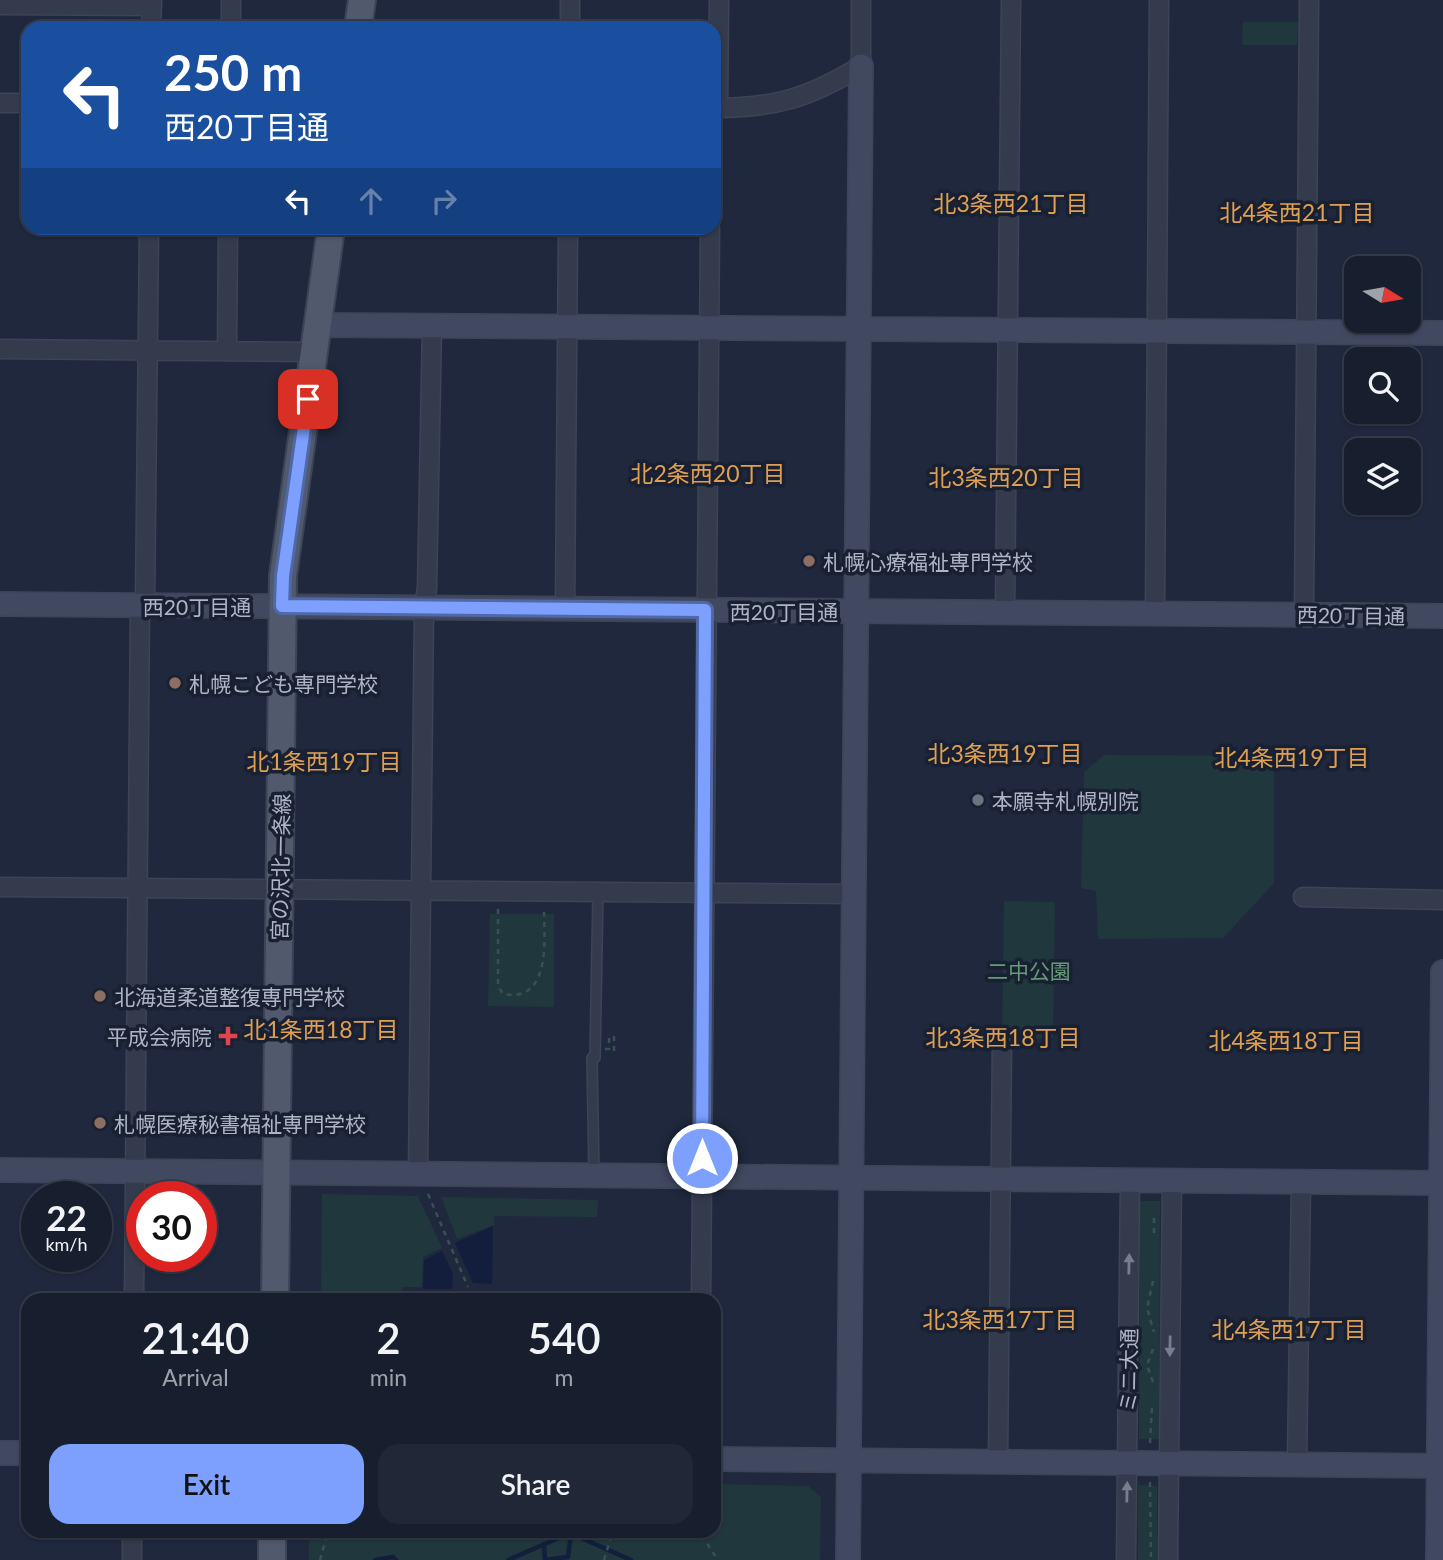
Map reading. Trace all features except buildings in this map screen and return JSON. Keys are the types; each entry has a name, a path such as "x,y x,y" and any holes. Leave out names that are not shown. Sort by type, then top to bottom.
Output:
{"main road":[{"path":"359,21 362,0"},
{"name":"宮の沢北一条線","path":"275,1293 283,576 330,235"},
{"path":"272,1538 272,1560"}],"street":[{"path":"231,0 231,21"},
{"path":"570,0 570,21"},
{"path":"718,21 719,0"},
{"path":"848,1560 861,0"},
{"path":"1005,612 1011,0"},
{"path":"1155,614 1159,0"},
{"path":"1304,615 1309,0"},
{"path":"0,5 152,3 151,21"},
{"path":"721,108 757,108 785,102 830,86 861,66"},
{"path":"0,103 21,103"},
{"path":"134,1293 149,235"},
{"path":"227,351 229,235"},
{"path":"565,609 568,235"},
{"path":"701,1293 710,235"},
{"path":"318,325 1443,333"},
{"path":"422,1181 424,607 432,325"},
{"path":"0,349 314,352"},
{"name":"西20丁目通","path":"0,604 1443,616"},
{"path":"0,887 854,894"},
{"path":"1303,897 1443,900"},
{"path":"1438,1560 1441,1466 1443,972"},
{"path":"999,1462 1002,1040"},
{"path":"0,1170 277,1172 422,1181 593,1175 1442,1183"},
{"name":"ミニ大通","path":"1126,1560 1130,1180"},
{"name":"ミニ大通","path":"1168,1560 1172,1180"},
{"path":"1297,1464 1301,1181"},
{"path":"0,1453 21,1453"},
{"path":"721,1459 1441,1466"},
{"path":"132,1538 132,1560"}],"lane":[{"path":"593,1175 592,1058 595,1058 598,892"}],"path":[{"path":"498,909 498,986 503,994 513,995 530,988 541,973 544,909"},
{"path":"605,1035 605,1049 609,1049 609,1037 614,1037 614,1051"},
{"path":"422,1181 468,1287"},
{"path":"1155,1208 1155,1240"},
{"path":"1155,1275 1147,1308 1156,1340 1147,1365 1157,1390"},
{"path":"1150,1443 1150,1419 1154,1399"},
{"path":"1150,1482 1151,1560"},
{"path":"320,1560 326,1538"},
{"path":"604,1559 611,1538"},
{"path":"702,1538 718,1560"}],"green space":[{"path":"1243,22 1298,22 1297,45 1242,45"},
{"path":"1104,755 1274,756 1274,883 1223,938 1098,939 1096,891 1081,888 1084,772"},
{"name":"二中公園","path":"1004,901 1055,902 1053,1038 1002,1040"},
{"path":"490,914 554,914 554,1007 488,1006"},
{"path":"322,1194 418,1196 442,1248 423,1257 422,1287 402,1287 402,1293 321,1293"},
{"path":"441,1197 598,1200 597,1217 494,1216 494,1225 457,1239"},
{"path":"1140,1201 1160,1201 1159,1439 1139,1439"},
{"path":"721,1484 808,1486 821,1497 820,1560 309,1560 309,1538 721,1538"},
{"path":"1138,1485 1157,1486 1157,1560 1138,1560"}],"water":[{"path":"493,1226 492,1284 473,1283 455,1243"},
{"path":"442,1251 453,1274 452,1289 423,1289 424,1260"}],"waterway":[{"path":"508,1560 559,1538"},
{"path":"544,1546 545,1560 568,1557 570,1538"},
{"path":"581,1538 631,1560"},
{"path":"375,1560 393,1557 396,1560"}],"place":[{"name":"札幌心療福祉専門学校","path":"809,561"},
{"name":"札幌こども専門学校","path":"175,683"},
{"name":"本願寺札幌別院","path":"978,800"},
{"name":"北海道柔道整復専門学校","path":"100,996"},
{"name":"平成会病院","path":"228,1036"},
{"name":"札幌医療秘書福祉専門学校","path":"100,1123"}],"district":[{"name":"北3条西21丁目","path":"1011,203"},
{"name":"北4条西21丁目","path":"1297,212"},
{"name":"北2条西20丁目","path":"708,473"},
{"name":"北3条西20丁目","path":"1006,477"},
{"name":"北3条西19丁目","path":"1005,753"},
{"name":"北4条西19丁目","path":"1292,757"},
{"name":"北1条西19丁目","path":"324,761"},
{"name":"北1条西18丁目","path":"321,1029"},
{"name":"北3条西18丁目","path":"1003,1037"},
{"name":"北4条西18丁目","path":"1286,1040"},
{"name":"北3条西17丁目","path":"1000,1319"},
{"name":"北4条西17丁目","path":"1289,1329"}],"route":[{"path":"308,399 283,576 282,606 705,610 702,1158"}]}
